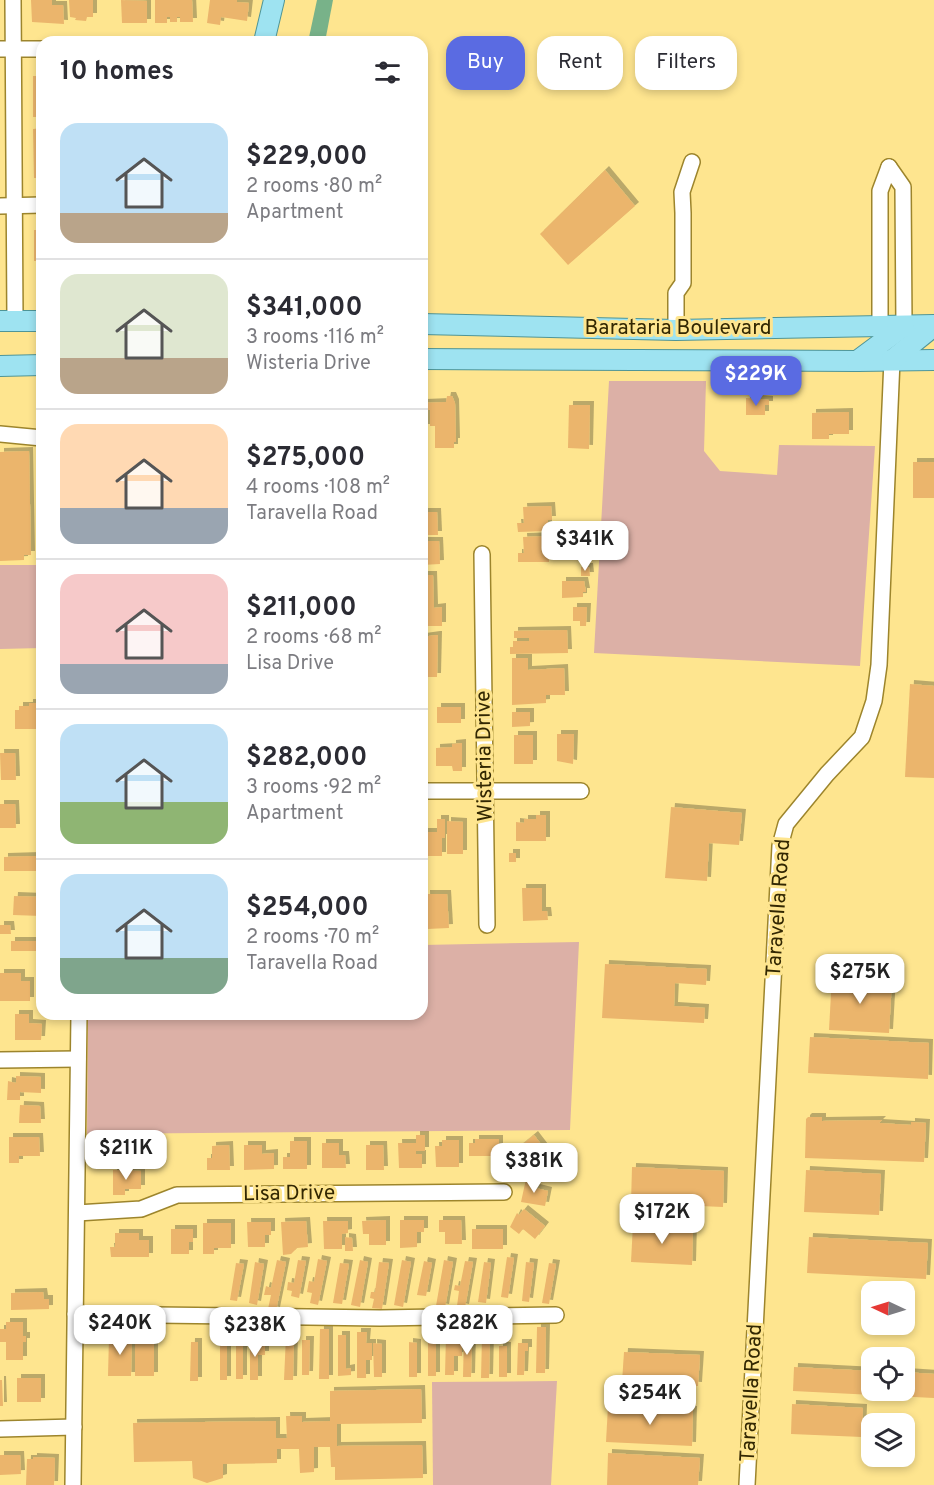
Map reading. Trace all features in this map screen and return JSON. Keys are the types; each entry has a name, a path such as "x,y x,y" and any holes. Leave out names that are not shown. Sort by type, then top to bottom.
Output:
{"main road":[{"path":"265,36 274,0"},
{"path":"7,321 36,321"},
{"name":"Barataria Boulevard","path":"428,324 676,330 934,326"},
{"path":"857,361 904,326"},
{"path":"892,360 934,326"},
{"name":"Barataria Boulevard","path":"428,359 934,360"},
{"path":"0,366 36,364"}],"street":[{"path":"7,321 6,49 13,0"},
{"path":"6,49 36,49"},
{"path":"676,330 676,293 683,283 682,192 692,162"},
{"path":"880,327 880,191 889,167 903,187 904,326"},
{"path":"7,206 36,206"},
{"name":"Taravella Road","path":"747,1485 780,846 786,824 827,774 862,737 874,701 879,665 892,360"},
{"path":"0,434 36,437"},
{"name":"Wisteria Drive","path":"482,554 487,925"},
{"path":"428,791 580,791"},
{"path":"73,1485 79,1020"},
{"path":"0,1060 78,1059"},
{"name":"Lisa Drive","path":"77,1213 141,1209 177,1195 504,1192"},
{"path":"75,1314 380,1318 555,1315"},
{"path":"0,1430 74,1427"}],"shaded area":[{"path":"317,0 333,0 326,36 309,36"},
{"path":"609,381 706,381 704,451 720,471 777,475 779,445 875,446 860,666 594,653"},
{"path":"0,565 36,565 36,648 0,649"},
{"path":"579,942 570,1130 87,1134 88,1020 428,1020 428,945"},
{"path":"557,1381 551,1485 433,1485 432,1382"}],"building":[{"path":"31,0 52,0 52,5 63,5 64,24 32,22"},
{"path":"69,0 93,0 93,17 87,17 86,21 70,17"},
{"path":"121,0 147,1 147,23 122,23"},
{"path":"155,0 192,0 193,22 180,22 180,17 177,17 177,22 170,22 170,17 167,17 167,23 155,23"},
{"path":"210,0 237,0 237,2 249,3 247,21 221,17 220,25 207,23"},
{"path":"33,76 36,76 36,117 33,117"},
{"path":"33,129 36,129 36,178 34,178"},
{"path":"605,170 635,206 568,265 540,234"},
{"path":"34,230 36,230 36,261 34,261"},
{"path":"447,396 452,396 455,403 456,442 454,442 454,448 435,448 435,426 430,426 428,403 446,402"},
{"path":"746,398 769,400 769,405 765,405 765,415 746,415"},
{"path":"569,405 590,405 589,449 568,448"},
{"path":"849,412 849,434 829,434 829,439 812,439 812,413"},
{"path":"29,451 31,555 24,555 24,560 0,561 0,452"},
{"path":"913,462 934,462 934,498 913,498"},
{"path":"551,506 552,520 548,520 548,531 518,532 517,523 524,523 523,507"},
{"path":"428,512 437,512 438,535 428,535"},
{"path":"552,536 549,562 518,562 518,553 524,553 523,537"},
{"path":"428,541 439,541 440,564 428,565"},
{"path":"581,567 589,567 590,576 581,576"},
{"path":"428,575 433,575 434,608 442,607 442,626 428,626"},
{"path":"562,581 584,581 586,592 583,592 583,597 562,598"},
{"path":"573,607 587,607 586,626 580,626 580,621 573,621"},
{"path":"567,630 568,653 510,654 513,641 529,641 529,638 514,638 514,631"},
{"path":"438,635 437,677 428,677 428,636"},
{"path":"512,658 528,658 528,670 564,668 565,695 546,695 546,703 512,705"},
{"path":"910,684 934,686 934,778 905,777"},
{"path":"29,703 36,703 36,729 15,729 15,710 19,710 19,706 29,706"},
{"path":"437,707 461,707 461,723 437,723"},
{"path":"512,712 530,712 530,726 512,727"},
{"path":"557,734 574,734 573,764 557,761"},
{"path":"514,735 533,735 533,764 514,764"},
{"path":"462,743 462,771 453,771 452,766 436,766 436,748 452,747 452,744"},
{"path":"0,753 15,753 16,780 1,780"},
{"path":"0,804 15,804 16,828 0,828"},
{"path":"671,807 742,813 739,845 709,843 707,881 665,878"},
{"path":"536,815 546,815 546,841 516,841 516,822 524,823 524,819 536,819"},
{"path":"437,819 445,819 442,856 428,856 428,832 437,832"},
{"path":"447,821 463,822 463,854 447,854"},
{"path":"509,853 516,853 516,862 509,862"},
{"path":"36,856 36,871 4,871 4,857"},
{"path":"522,888 542,888 542,911 547,911 548,920 523,921"},
{"path":"428,894 447,894 449,928 428,929"},
{"path":"14,896 36,897 36,916 13,915"},
{"path":"0,925 10,925 11,934 0,934"},
{"path":"11,941 36,941 36,951 11,951"},
{"path":"605,964 707,969 706,985 675,983 674,1006 705,1008 704,1023 602,1018"},
{"path":"0,973 21,973 21,981 30,981 30,1001 0,1001"},
{"path":"832,976 892,980 889,1033 829,1030"},
{"path":"15,1014 29,1014 29,1023 42,1024 41,1040 15,1040"},
{"path":"810,1037 929,1043 928,1079 808,1073"},
{"path":"16,1076 41,1077 41,1093 20,1092 20,1100 7,1100 8,1081 16,1083"},
{"path":"20,1105 40,1106 41,1123 19,1123"},
{"path":"822,1117 822,1121 882,1120 879,1123 911,1125 911,1122 926,1123 924,1162 805,1158 806,1119"},
{"path":"416,1135 425,1135 425,1151 416,1151 416,1154 422,1154 422,1168 399,1168 398,1143 416,1143"},
{"path":"534,1135 544,1148 542,1150 546,1155 527,1171 512,1153"},
{"path":"105,1136 129,1136 123,1142 142,1142 143,1164 136,1164 136,1167 109,1167 109,1150 105,1150"},
{"path":"9,1137 39,1137 40,1156 19,1156 19,1163 9,1163"},
{"path":"475,1139 499,1139 499,1156 469,1156 469,1143 475,1143"},
{"path":"442,1140 459,1140 459,1167 436,1167 435,1146 442,1146"},
{"path":"290,1141 307,1141 307,1169 283,1169 283,1157 290,1157"},
{"path":"322,1143 339,1143 339,1155 345,1155 346,1168 322,1168"},
{"path":"229,1145 230,1170 207,1170 207,1158 212,1158 212,1146"},
{"path":"244,1145 262,1145 262,1154 274,1153 274,1169 244,1170"},
{"path":"366,1145 383,1145 384,1170 366,1170"},
{"path":"632,1167 724,1171 723,1207 631,1203"},
{"path":"113,1170 141,1171 141,1189 125,1189 125,1195 113,1195"},
{"path":"806,1170 881,1174 879,1215 804,1212"},
{"path":"526,1179 538,1182 536,1188 548,1191 545,1206 521,1202"},
{"path":"524,1209 545,1226 535,1239 523,1229 519,1234 510,1227 517,1213 519,1215"},
{"path":"386,1220 386,1245 369,1245 369,1234 363,1234 362,1221"},
{"path":"400,1220 424,1220 424,1232 417,1232 417,1247 400,1248"},
{"path":"439,1220 461,1220 462,1244 445,1244 445,1232 439,1232"},
{"path":"306,1221 308,1247 297,1248 291,1254 283,1255 281,1222"},
{"path":"323,1221 348,1221 348,1233 342,1234 342,1249 324,1249"},
{"path":"247,1222 271,1222 271,1235 265,1235 265,1247 248,1247"},
{"path":"203,1223 231,1223 231,1248 214,1248 214,1254 203,1254"},
{"path":"633,1224 693,1227 692,1265 631,1262"},
{"path":"171,1229 193,1229 193,1242 189,1242 189,1254 171,1254"},
{"path":"472,1229 503,1229 503,1249 472,1249"},
{"path":"115,1233 139,1233 139,1240 149,1240 149,1257 111,1257 110,1247 115,1247"},
{"path":"345,1237 352,1238 353,1251 345,1251"},
{"path":"809,1237 928,1243 926,1279 807,1273"},
{"path":"507,1257 514,1258 508,1298 501,1297"},
{"path":"318,1259 327,1261 318,1305 310,1303 312,1293 307,1292 309,1281 314,1282"},
{"path":"277,1260 286,1262 276,1311 268,1309 271,1295 264,1295 266,1286 271,1288"},
{"path":"298,1260 306,1261 299,1298 291,1296 292,1291 287,1290 288,1282 294,1283"},
{"path":"360,1260 368,1262 360,1307 351,1305"},
{"path":"402,1260 411,1262 403,1307 394,1305"},
{"path":"444,1260 453,1262 445,1308 436,1306"},
{"path":"424,1261 432,1263 426,1296 417,1295"},
{"path":"465,1261 473,1262 465,1308 457,1306 459,1291 454,1290 455,1285 460,1286"},
{"path":"255,1262 264,1264 257,1305 249,1303"},
{"path":"379,1262 389,1263 382,1309 372,1308 374,1299 370,1298 371,1292 375,1292"},
{"path":"484,1262 491,1263 486,1303 478,1302"},
{"path":"526,1262 534,1263 529,1302 522,1301"},
{"path":"236,1263 244,1264 237,1301 230,1300"},
{"path":"340,1263 349,1264 342,1304 333,1303"},
{"path":"549,1263 556,1264 549,1304 542,1303"},
{"path":"43,1292 44,1299 49,1299 49,1309 11,1310 11,1293"},
{"path":"6,1322 23,1322 23,1336 26,1336 26,1342 23,1342 23,1360 6,1360 6,1342 0,1342 0,1329 6,1329"},
{"path":"537,1327 546,1327 545,1373 536,1373"},
{"path":"320,1329 329,1329 329,1379 319,1379"},
{"path":"357,1332 367,1332 366,1343 372,1343 372,1360 366,1360 366,1378 357,1378"},
{"path":"464,1334 472,1335 471,1377 463,1377"},
{"path":"338,1335 346,1335 346,1369 351,1368 351,1375 338,1376"},
{"path":"428,1335 436,1335 436,1376 428,1376"},
{"path":"446,1335 454,1335 454,1343 462,1343 462,1356 454,1356 454,1375 445,1375"},
{"path":"109,1336 132,1336 131,1376 108,1376"},
{"path":"286,1336 294,1336 293,1380 284,1380"},
{"path":"482,1337 490,1337 489,1378 481,1378"},
{"path":"250,1340 259,1340 259,1346 265,1346 265,1355 258,1355 258,1380 250,1380"},
{"path":"302,1340 310,1340 309,1375 302,1375"},
{"path":"191,1342 198,1342 198,1381 190,1381"},
{"path":"409,1342 417,1343 417,1377 409,1377"},
{"path":"373,1343 382,1344 382,1377 374,1377"},
{"path":"518,1343 528,1343 528,1351 525,1351 524,1375 517,1375"},
{"path":"135,1344 154,1344 154,1376 135,1376"},
{"path":"236,1345 243,1345 243,1379 236,1379"},
{"path":"220,1346 227,1346 227,1380 220,1380"},
{"path":"499,1346 507,1346 507,1377 499,1377"},
{"path":"624,1352 700,1355 698,1386 622,1382"},
{"path":"794,1367 861,1370 861,1394 793,1391"},
{"path":"915,1373 934,1374 934,1398 915,1397"},
{"path":"17,1378 41,1378 41,1402 17,1402"},
{"path":"0,1380 2,1380 3,1406 0,1406"},
{"path":"421,1389 422,1423 337,1424 337,1446 422,1445 423,1478 335,1480 335,1467 331,1467 330,1447 314,1447 314,1472 300,1473 299,1449 277,1449 277,1463 223,1464 223,1478 207,1483 193,1478 192,1461 134,1462 133,1423 276,1421 276,1438 287,1438 286,1416 302,1416 302,1422 330,1421 330,1391"},
{"path":"792,1404 863,1408 861,1437 791,1434"},
{"path":"608,1406 693,1410 692,1446 606,1442"},
{"path":"608,1453 700,1458 698,1485 607,1485"},
{"path":"0,1455 20,1455 21,1474 0,1475"},
{"path":"33,1457 55,1458 54,1485 26,1485 27,1459 33,1459"}]}
